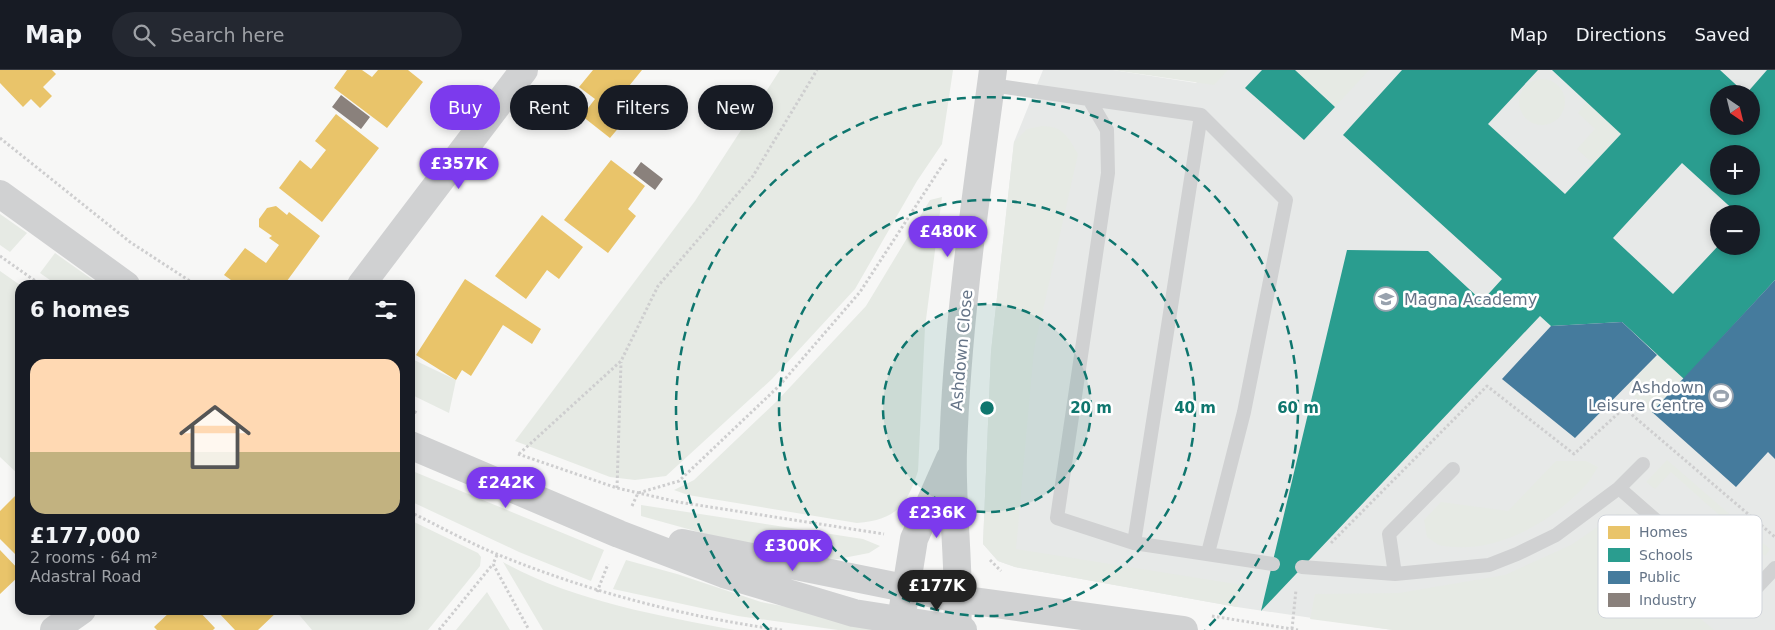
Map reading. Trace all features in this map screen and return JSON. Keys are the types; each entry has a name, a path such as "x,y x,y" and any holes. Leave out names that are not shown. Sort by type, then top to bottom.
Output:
{"street":[{"path":"364,280 524,70"},
{"name":"Ashdown Close","path":"953,452 965,290 992,77"},
{"path":"0,194 119,280"},
{"path":"415,447 619,534 724,574 854,613 960,630 955,547 953,452"},
{"path":"901,620 914,539 953,452"},
{"path":"619,534 684,544 959,599 1180,630"},
{"path":"54,630 75,615"}],"lane":[{"path":"992,77 1089,99 1201,115 1286,200 1244,412 1208,553"},
{"path":"1089,99 1107,130 1108,173 1057,518 1134,543 1273,564"},
{"path":"1134,543 1201,115"},
{"path":"1302,567 1395,574 1489,565 1518,554 1556,535 1619,488 1643,464"},
{"path":"1395,574 1389,534 1453,469"},
{"path":"1619,488 1650,515"},
{"path":"1762,581 1775,568"}],"path":[{"path":"519,454 621,361 658,286 753,176 817,70"},
{"path":"0,138 130,242 188,280"},
{"path":"597,592 619,534 638,493 679,481 779,386 860,292 949,156"},
{"path":"0,256 33,280"},
{"path":"617,488 621,361"},
{"path":"1574,454 1624,408 1749,515"},
{"path":"415,412 425,417"},
{"path":"511,451 617,488 678,502 914,539"},
{"path":"415,514 497,555 597,592 734,623 782,630"},
{"path":"1762,526 1775,537"},
{"path":"955,547 982,550 1000,571 1009,574"},
{"path":"439,630 493,564 497,555"},
{"path":"493,564 529,630"},
{"path":"1206,614 1298,630"}],"shaded area":[{"path":"780,70 953,70 942,144 917,181 855,289 772,379 666,476 635,480 610,477 515,441 695,201 741,130 773,130 773,85 770,85"},
{"name":"Magna Academy","path":"1043,70 1113,70 1196,83 1207,70 1775,70 1775,630 1393,630 1237,607 1015,567 998,561 983,544 991,352 1014,142"},
{"path":"1113,70 1228,70 1214,85"},
{"path":"1295,70 1369,70 1335,107"},
{"path":"1537,79 1547,79 1561,89 1565,102 1561,115 1555,121 1547,125 1537,125 1523,115 1519,107 1519,97 1529,83"},
{"path":"1587,102 1621,134 1593,164 1577,149 1595,129 1578,113"},
{"path":"1042,126 1060,130 1068,138 1078,154 1034,350 1016,549 1242,585 1237,607 1015,567 998,561 983,544 991,352 1014,142 1027,129"},
{"path":"942,197 925,327 918,471 909,493 898,509 881,519 857,523 688,495 674,490 694,480 777,401 866,306 930,200"},
{"path":"0,214 27,233 10,252 0,245"},
{"path":"55,253 93,280 50,280 40,273"},
{"path":"0,271 15,282 15,471 0,457"},
{"path":"1657,355 1684,379 1652,412 1625,388"},
{"path":"415,360 456,380 449,413 415,396"},
{"path":"1667,460 1731,515 1719,515 1671,472 1655,489 1646,482"},
{"path":"1556,461 1586,461 1598,467 1587,484 1568,502 1537,525 1501,541 1482,545 1463,547 1442,546 1427,537 1424,520 1441,502 1508,511"},
{"path":"415,472 604,550 591,581 519,552 415,503"},
{"path":"641,505 863,539 880,546 869,553 833,560 735,542 641,516"},
{"path":"415,522 478,553 481,557 480,566 428,630 312,630 299,615 415,615"},
{"path":"1598,527 1598,618 1700,618 1714,630 1393,630 1310,619 1315,594 1399,593 1505,575 1571,545"},
{"path":"1762,542 1770,549 1765,556 1762,553"},
{"path":"626,560 677,574 761,602 910,630 838,630 738,616 613,589"},
{"path":"503,562 557,587 586,597 676,619 735,630 543,630"},
{"path":"487,592 510,630 456,630"}],"building: Homes":[{"path":"0,70 52,70 56,74 43,87 52,96 40,108 31,99 23,107 0,83"},
{"path":"347,70 362,70 372,77 378,70 408,70 423,82 387,128 334,88"},
{"path":"593,70 642,70 630,85 598,85 598,129 588,121 588,108 595,99 588,94 588,85 581,85"},
{"path":"336,114 379,148 322,222 279,188 300,160 311,169 326,150 315,141"},
{"path":"600,130 617,130 610,138"},
{"path":"611,160 645,186 628,209 636,216 608,253 564,220"},
{"path":"276,206 287,215 289,212 320,236 288,280 231,280 224,275 245,248 266,263 279,245 269,238 272,236 259,227 259,219 267,208"},
{"path":"542,215 583,247 559,279 547,270 526,299 495,276"},
{"path":"465,279 541,329 532,344 503,325 471,376 462,370 456,380 416,355"},
{"path":"15,496 15,554 0,539 0,511"},
{"path":"0,550 15,566 15,580 0,594"},
{"path":"167,615 203,615 215,628 213,630 157,630 154,627"},
{"path":"221,615 274,615 258,630 235,630"}],"building: Schools":[{"path":"1262,70 1295,70 1335,107 1304,140 1245,88"},
{"path":"1402,70 1538,70 1488,124 1565,194 1621,134 1552,70 1720,70 1736,85 1710,85 1710,135 1760,135 1760,85 1754,85 1767,70 1775,70 1775,280 1684,379 1622,322 1551,326 1540,316 1261,611 1347,250 1428,251 1482,301 1502,279 1343,135","holes":["1710,145 1760,145 1760,195 1717,195 1728,205 1760,205 1760,255 1710,255 1673,294 1613,238 1682,163 1710,188"]}],"building: Public":[{"name":"Ashdown Leisure Centre","path":"1775,280 1775,459 1768,452 1736,487 1652,412"},
{"name":"Ashdown Leisure Centre","path":"1622,322 1657,355 1575,438 1502,379 1551,326"}],"building: Industry":[{"path":"341,95 370,117 361,129 332,107"},
{"path":"641,162 663,179 655,190 633,173"}],"place":[{"name":"Magna Academy","path":"1386,299"},
{"name":"Ashdown Leisure Centre","path":"1721,396"}]}
